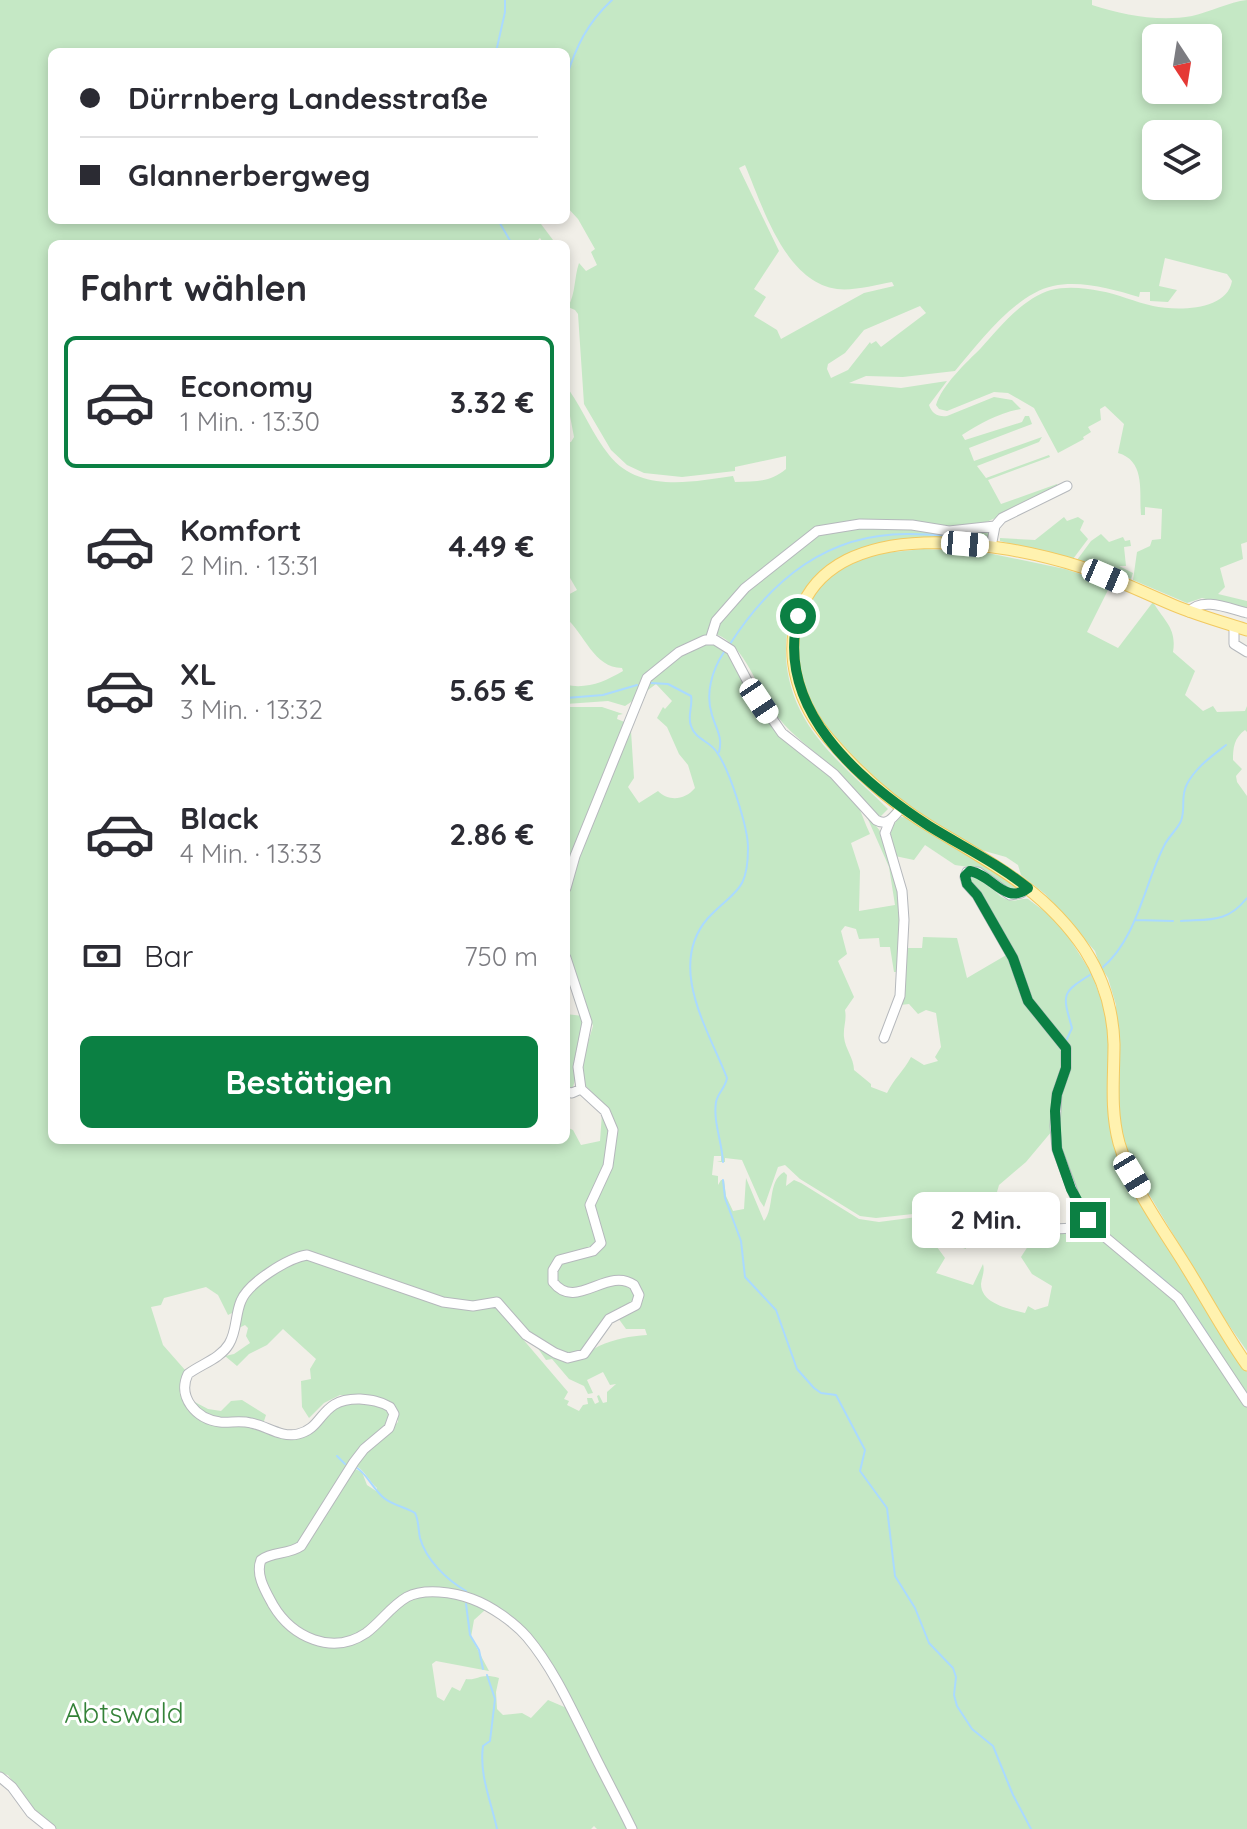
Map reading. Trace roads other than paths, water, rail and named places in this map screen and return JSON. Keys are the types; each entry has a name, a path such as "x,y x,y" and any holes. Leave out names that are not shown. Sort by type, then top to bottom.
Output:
{"main road":[{"path":"1247,630 1189,612 1081,567 991,547 938,544 901,545 859,554 833,567 811,589 794,631 794,665 802,696 820,728 853,765 902,807 1005,870 1028,888 1072,932 1096,970 1112,1019 1112,1105 1125,1160 1165,1232 1247,1365"}],"street":[{"path":"991,547 995,526 1007,514 1067,486"},
{"path":"710,640 716,621 745,588 817,531 860,524 912,525 949,531 995,526"},
{"path":"1189,612 1195,605 1203,603 1247,613"},
{"path":"1234,626 1234,644 1247,652"},
{"path":"570,874 647,678 685,648 710,640 728,648 782,733 834,774 876,820 886,836"},
{"path":"884,1038 900,996 904,908 885,829 902,807"},
{"path":"876,820 883,823 890,821"},
{"path":"1028,888 1018,895 1010,895 978,872 970,871 965,876 1013,958 1028,1001 1066,1048 1066,1068 1055,1111 1057,1149 1076,1200 1093,1227 1178,1298 1247,1402"},
{"path":"570,979 587,1022 578,1067 581,1089 605,1111 613,1130 608,1166 590,1205 601,1243 593,1251 559,1260 553,1270 553,1282 562,1291 576,1293 622,1279 634,1285 639,1295 636,1305 609,1319 584,1354 568,1358 545,1348 521,1330 497,1302 455,1305 307,1255 289,1261 245,1293 230,1343 222,1353 188,1374 184,1389 189,1403 204,1417 223,1422 252,1423 278,1433 292,1434 308,1429 327,1409 344,1400 368,1400 390,1407 394,1414 392,1424 359,1454 304,1543 294,1551 268,1555 261,1560 260,1576 273,1604 285,1622 298,1632 328,1644 359,1638 400,1601 420,1593 470,1598 495,1612 522,1632 551,1673 632,1829"},
{"path":"570,1092 581,1089"},
{"path":"964,1222 996,1216 1036,1230 1093,1227"},
{"path":"0,1777 12,1787 31,1813 51,1829"}],"waterway":[{"path":"497,48 505,0"},
{"path":"570,67 583,36 612,0"},
{"path":"500,224 510,240"},
{"path":"730,644 764,599 784,580 828,551 880,536 918,534 983,538"},
{"path":"719,752 720,737 710,707 710,691 713,674 724,652"},
{"path":"651,683 668,684 691,696 691,726 721,759 737,798 747,838 747,863 742,883 708,918 696,937 691,957 695,998 727,1078 715,1110 723,1162"},
{"path":"570,698 603,695 637,685"},
{"path":"1102,968 1124,942 1164,846 1181,821 1187,784 1199,767 1226,745"},
{"path":"1181,921 1225,916 1247,898"},
{"path":"1135,920 1173,921"},
{"path":"1066,1041 1072,1028 1067,995 1075,985 1093,973"},
{"path":"723,1180 725,1198 741,1241 745,1277 776,1310 797,1369 821,1393 836,1395 865,1450 860,1471 887,1508 895,1576 915,1608 929,1643 953,1668 957,1706 972,1729 993,1746 1031,1829"},
{"path":"1153,1271 1175,1290"},
{"path":"1187,1304 1208,1335"},
{"path":"337,1456 345,1464"},
{"path":"357,1468 384,1498 415,1513 420,1538 432,1562 466,1591"},
{"path":"466,1604 470,1635 479,1650 483,1669"},
{"path":"487,1675 495,1699 490,1741 483,1746 482,1757 486,1788 497,1829"}],"park label":[{"name":"Abtswald","path":"124,1713"}]}
